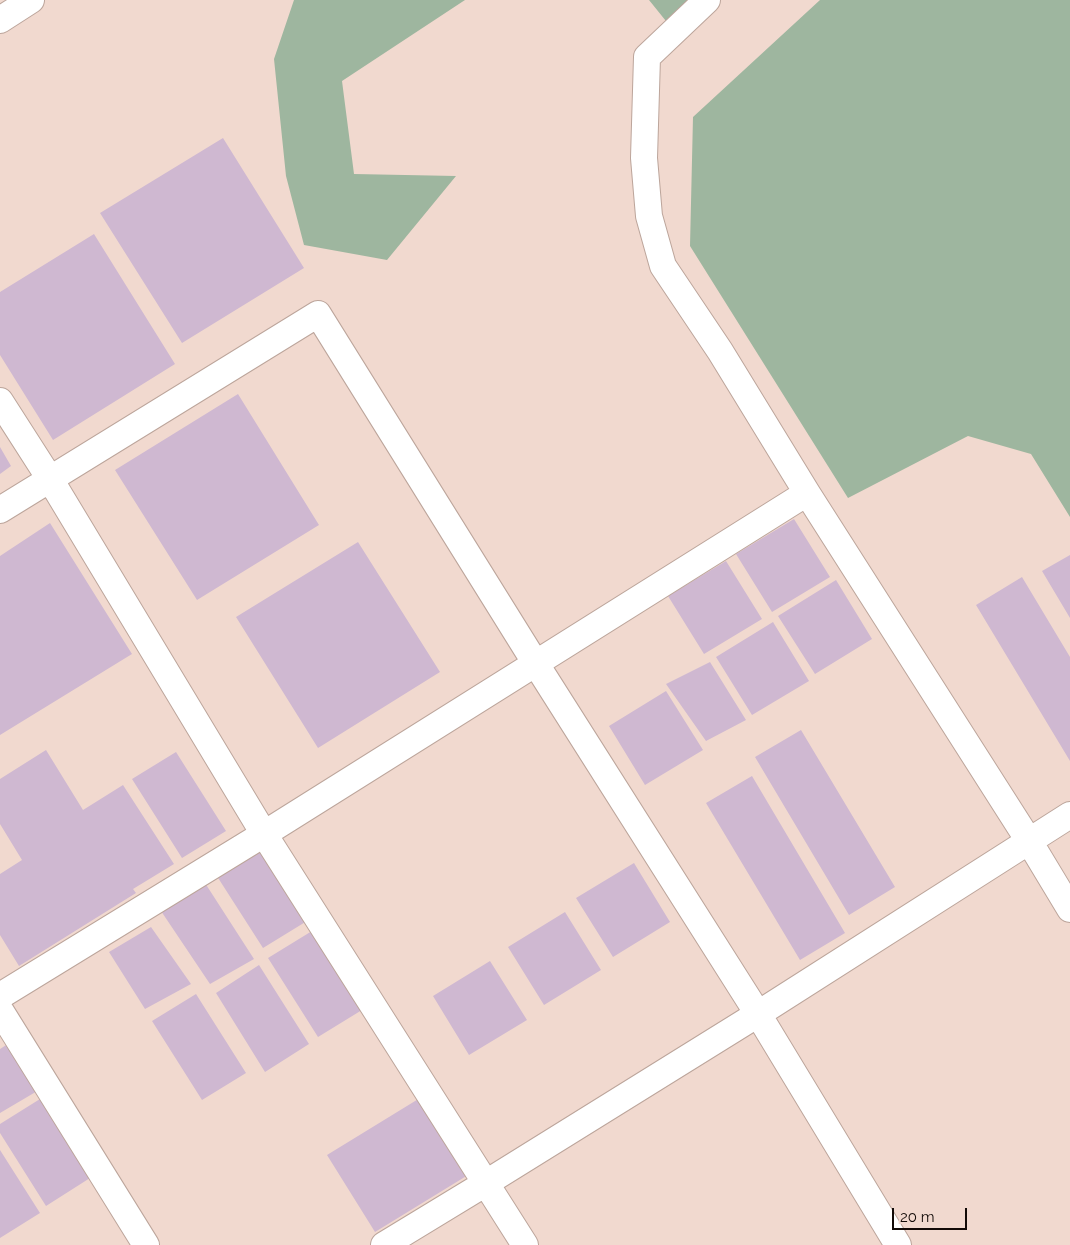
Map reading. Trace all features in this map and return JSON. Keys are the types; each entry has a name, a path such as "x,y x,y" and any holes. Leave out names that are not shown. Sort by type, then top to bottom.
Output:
{"street":[{"path":"0,20 31,0"},
{"path":"707,0 647,57 644,158 649,216 662,266 720,351 807,493 1029,841 1070,909"},
{"path":"0,510 318,314 536,664 758,1014 898,1245"},
{"path":"0,401 50,479 264,834 525,1245"},
{"path":"0,996 264,834 807,493"},
{"path":"384,1245 758,1014 1070,815"},
{"path":"0,1010 146,1245"}],"green space":[{"path":"294,0 465,0 342,81 354,174 456,176 387,260 304,245 286,176 274,59"},
{"path":"649,0 709,0 674,31"},
{"path":"820,0 1070,0 1070,517 1031,454 968,436 848,498 690,246 693,117"}],"building":[{"path":"223,138 304,268 182,343 100,213"},
{"path":"94,234 175,364 53,440 0,355 0,292"},
{"path":"238,394 319,525 197,600 115,470"},
{"path":"0,447 11,466 0,474"},
{"path":"794,519 830,577 772,612 736,554"},
{"path":"50,523 132,654 0,735 0,556"},
{"path":"358,542 440,672 318,748 236,617"},
{"path":"1070,555 1070,618 1042,571"},
{"path":"726,561 762,619 704,654 668,596"},
{"path":"1022,577 1070,657 1070,761 976,605"},
{"path":"836,580 872,639 815,674 778,616"},
{"path":"773,622 809,681 752,715 716,657"},
{"path":"710,662 746,720 706,741 666,684"},
{"path":"666,691 703,750 645,785 609,726"},
{"path":"801,730 895,887 849,915 755,757"},
{"path":"46,750 83,810 123,785 174,864 133,889 136,893 19,966 0,935 0,874 22,860 0,824 0,779"},
{"path":"176,752 226,831 182,858 132,779"},
{"path":"752,776 845,933 800,960 706,803"},
{"path":"257,842 307,921 263,948 213,870"},
{"path":"634,863 670,922 613,957 576,898"},
{"path":"205,883 254,959 210,984 161,911"},
{"path":"565,912 601,970 544,1005 508,947"},
{"path":"151,927 191,984 145,1009 109,952"},
{"path":"312,931 362,1010 318,1037 268,958"},
{"path":"490,961 527,1020 469,1055 433,996"},
{"path":"259,965 309,1044 265,1072 216,993"},
{"path":"196,994 246,1073 202,1100 152,1021"},
{"path":"11,1042 39,1090 0,1113 0,1049"},
{"path":"420,1098 468,1175 375,1232 327,1155"},
{"path":"40,1099 90,1178 46,1206 0,1133 0,1124"},
{"path":"0,1150 40,1213 0,1238"}]}
